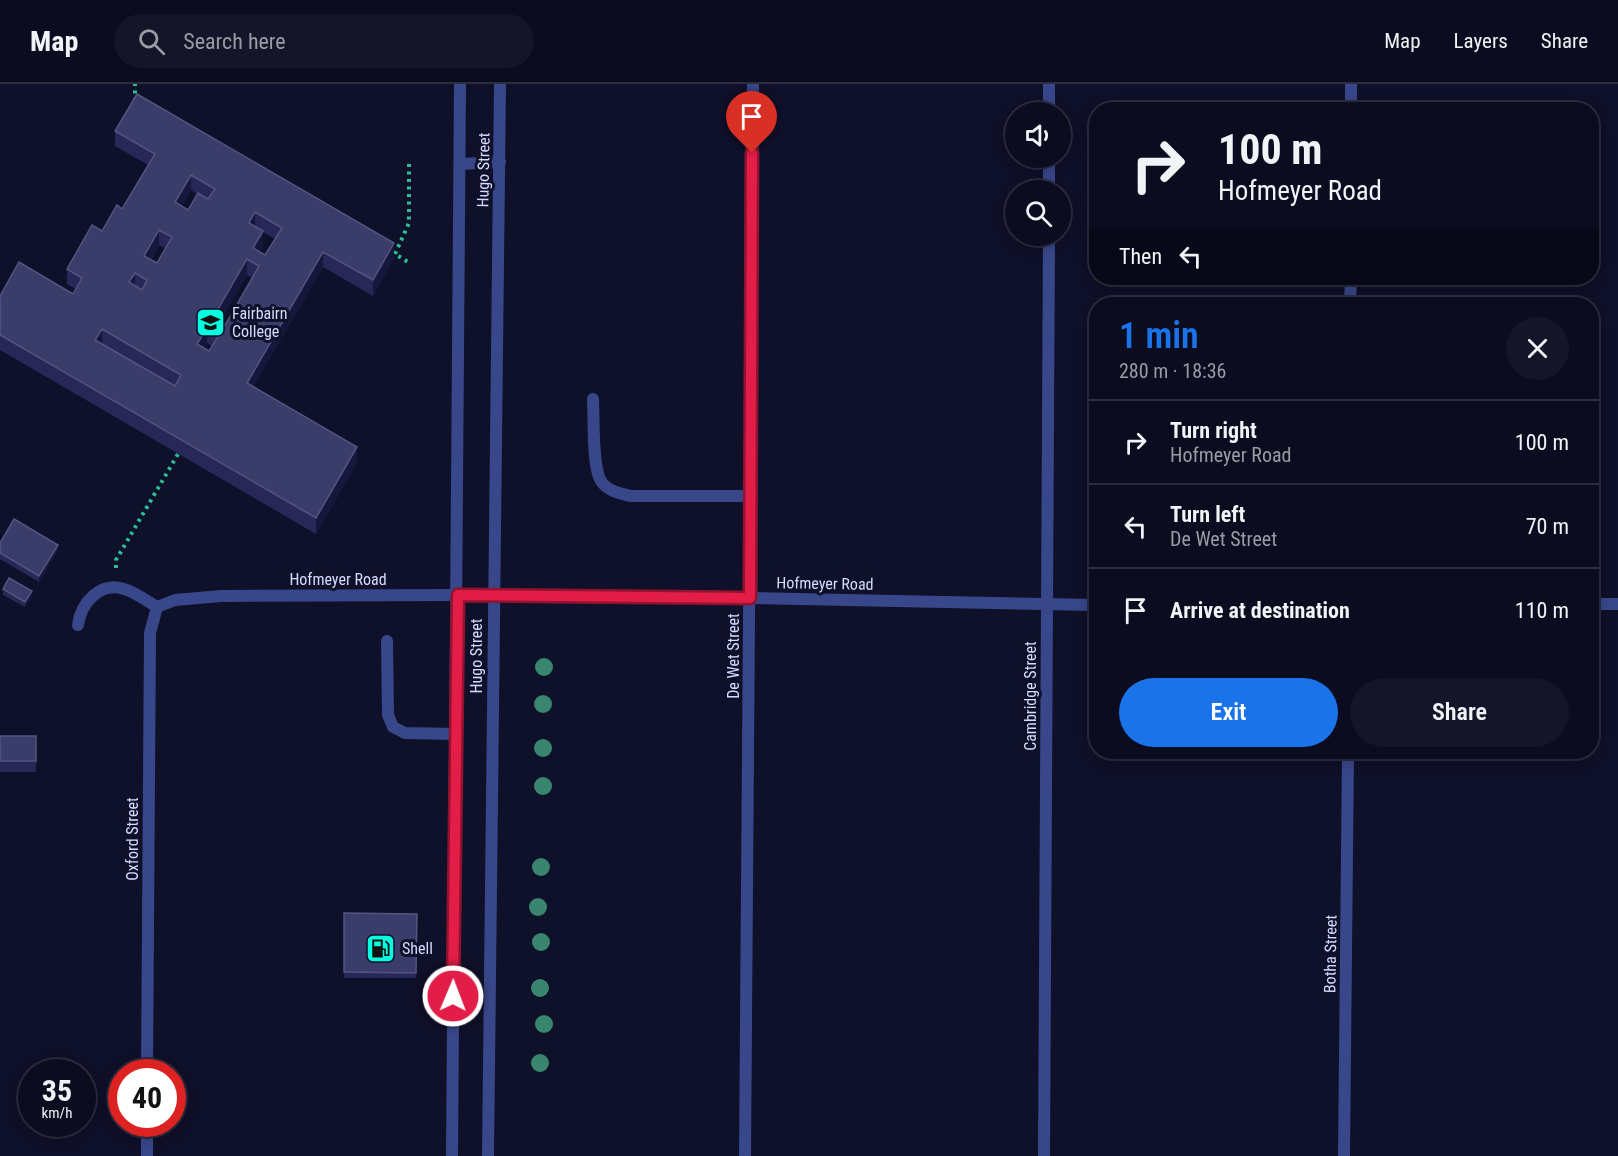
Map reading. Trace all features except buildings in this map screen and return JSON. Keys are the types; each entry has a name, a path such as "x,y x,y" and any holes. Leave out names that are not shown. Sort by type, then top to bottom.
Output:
{"street":[{"name":"Hugo Street","path":"452,1156 458,595 460,84"},
{"name":"Hugo Street","path":"488,1156 500,84"},
{"name":"De Wet Street","path":"745,1156 753,84"},
{"path":"1049,102 1050,84"},
{"path":"1351,84 1351,102"},
{"path":"460,164 500,162"},
{"name":"Cambridge Street","path":"1044,1156 1049,246"},
{"path":"593,399 595,462 600,480 611,490 630,496 750,496"},
{"path":"78,625 80,615 89,599 105,589 125,589 157,607"},
{"name":"Hofmeyer Road","path":"157,607 176,600 221,596 458,595 1089,605"},
{"path":"1599,604 1618,604"},
{"name":"Oxford Street","path":"147,1059 150,633 157,607"},
{"path":"387,641 388,715 393,728 405,733 456,734"},
{"name":"Botha Street","path":"1344,1156 1348,759"},
{"path":"147,1137 147,1156"}],"path":[{"path":"135,84 135,103"},
{"path":"395,254 409,223 409,162"},
{"path":"385,248 408,262"},
{"path":"125,571 116,571 116,560 178,454"}],"place":[{"name":"Fairbairn College","path":"211,322"},
{"name":"Shell","path":"381,948"}],"route":[{"path":"453,996 458,595 750,598 752,153"}]}
